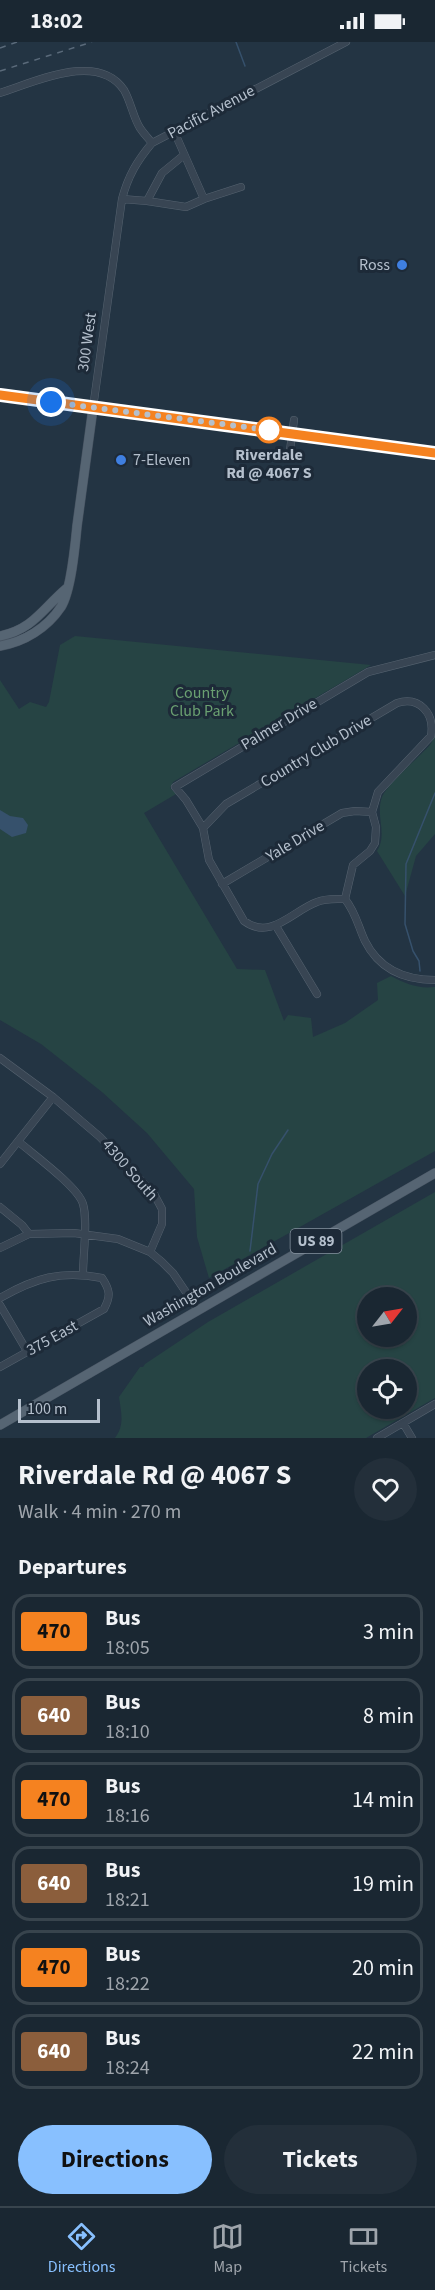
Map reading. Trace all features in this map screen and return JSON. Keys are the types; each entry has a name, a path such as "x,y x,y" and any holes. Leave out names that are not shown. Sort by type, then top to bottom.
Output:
{"main road":[{"path":"0,395 435,453"},
{"name":"300 West","path":"0,646 22,639 44,626 62,606 72,569 93,408"},
{"path":"0,636 34,621 67,588"},
{"name":"Washington Boulevard","path":"0,1425 435,1173"}],"street":[{"name":"Pacific Avenue","path":"0,93 60,74 88,69 110,75 124,90 140,128 152,143 346,42"},
{"path":"174,131 204,199"},
{"name":"300 West","path":"93,408 122,199 136,162 152,143"},
{"path":"147,201 162,173 184,154"},
{"path":"122,199 186,207 241,188"},
{"path":"290,450 297,434 294,420"},
{"name":"Palmer Drive","path":"203,828 175,787 368,672 435,655"},
{"name":"Country Club Drive","path":"203,828 226,804 397,703 417,702 429,713 434,728 431,736 378,792 372,812"},
{"path":"345,899 353,865 370,851 375,843 376,827 372,812"},
{"name":"Yale Drive","path":"222,884 342,813 372,812"},
{"path":"203,828 209,860 222,884 244,921 258,929 276,926 317,902 345,899"},
{"path":"345,899 355,911 364,939 382,964 392,971 421,980 435,980"},
{"path":"276,926 317,994"},
{"name":"4300 South","path":"0,1058 53,1097 100,1137 154,1194 162,1209 162,1224 150,1252"},
{"path":"0,1164 53,1097"},
{"path":"0,1298 36,1280 52,1275 83,1274 83,1203 76,1191 19,1142"},
{"path":"0,1207 22,1225 29,1234"},
{"path":"0,1248 29,1234 84,1235 118,1239 150,1252 174,1273 198,1310"},
{"name":"375 East","path":"0,1367 104,1309 110,1299 109,1288 102,1278 83,1274"},
{"path":"0,1305 27,1351"},
{"path":"377,1438 435,1404"},
{"path":"403,1423 412,1438"}],"green space":[{"name":"Country Club Park","path":"75,636 371,665 173,782 170,788 176,794 144,813 237,969 265,970 284,1021 288,1015 311,1018 313,1037 345,1023 378,1000 377,983 391,976 412,985 435,987 435,1151 209,1278 197,1237 194,1189 147,1133 102,1092 41,1044 0,1020 0,680 19,709 30,702 46,707 49,702 60,645"},
{"path":"435,736 435,834 416,856 405,896 377,851 382,831 380,804 390,785 430,745"},
{"path":"435,1192 435,1398 417,1408 417,1359 357,1359 357,1419 399,1419 366,1438 115,1438 121,1423 119,1397 140,1367 208,1322"}],"water":[{"path":"0,810 10,816 23,818 28,825 26,833 12,837 0,829"}],"waterway":[{"path":"236,42 245,66"},
{"path":"420,971 419,961 413,951 405,924 406,864 435,793"},
{"path":"250,1251 258,1184 272,1154 288,1130"}],"railway":[{"path":"0,48 17,42"},
{"path":"0,71 92,42"}],"bus line":[{"name":"470","path":"0,395 435,453"}],"place":[{"name":"Ross","path":"402,265"},
{"name":"Riverdale Rd @ 4067 S","path":"269,430"},
{"name":"7-Eleven","path":"121,460"}],"route":[{"path":"51,402 269,430"}]}
